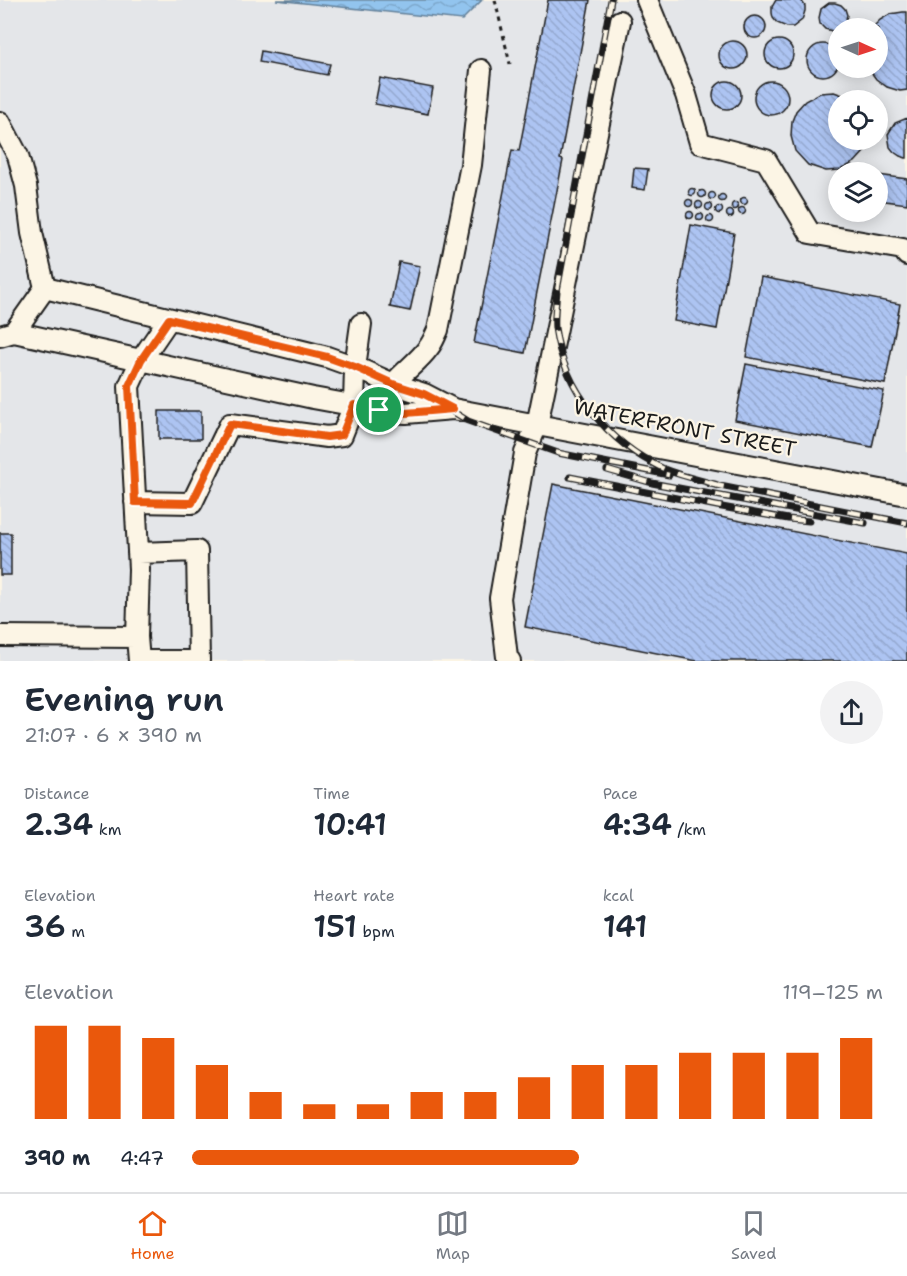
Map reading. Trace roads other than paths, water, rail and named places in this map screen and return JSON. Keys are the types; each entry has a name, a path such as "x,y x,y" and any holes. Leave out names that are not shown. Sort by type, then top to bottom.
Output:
{"street":[{"path":"647,0 686,95 700,143 766,160 810,233 903,249 907,255"},
{"path":"510,661 507,657 500,598 525,453 537,425 620,21"},
{"path":"379,410 382,399 393,384 429,348 438,330 471,165 481,70"},
{"path":"0,123 18,156 26,186 32,233 45,288"},
{"path":"45,288 327,357 424,394 453,409"},
{"path":"45,288 7,334 379,410 406,413 453,409"},
{"path":"138,553 197,550 199,661 139,661 137,636 139,569 138,553 135,502 129,386 141,360 169,319"},
{"path":"135,502 192,503 230,424 327,437 342,435 354,405 355,367 361,324"},
{"name":"WATERFRONT STREET","path":"453,409 907,495"},
{"path":"0,636 137,636"}],"water":[{"path":"276,0 482,0 462,20"}],"railway":[{"path":"611,0 557,291 555,328 560,351 568,373 592,412 625,445 664,469 718,485"},
{"path":"452,411 468,421 558,453 669,475"},
{"path":"607,470 652,483 865,523"},
{"path":"570,477 722,507 809,521"},
{"path":"710,484 907,523"}]}
